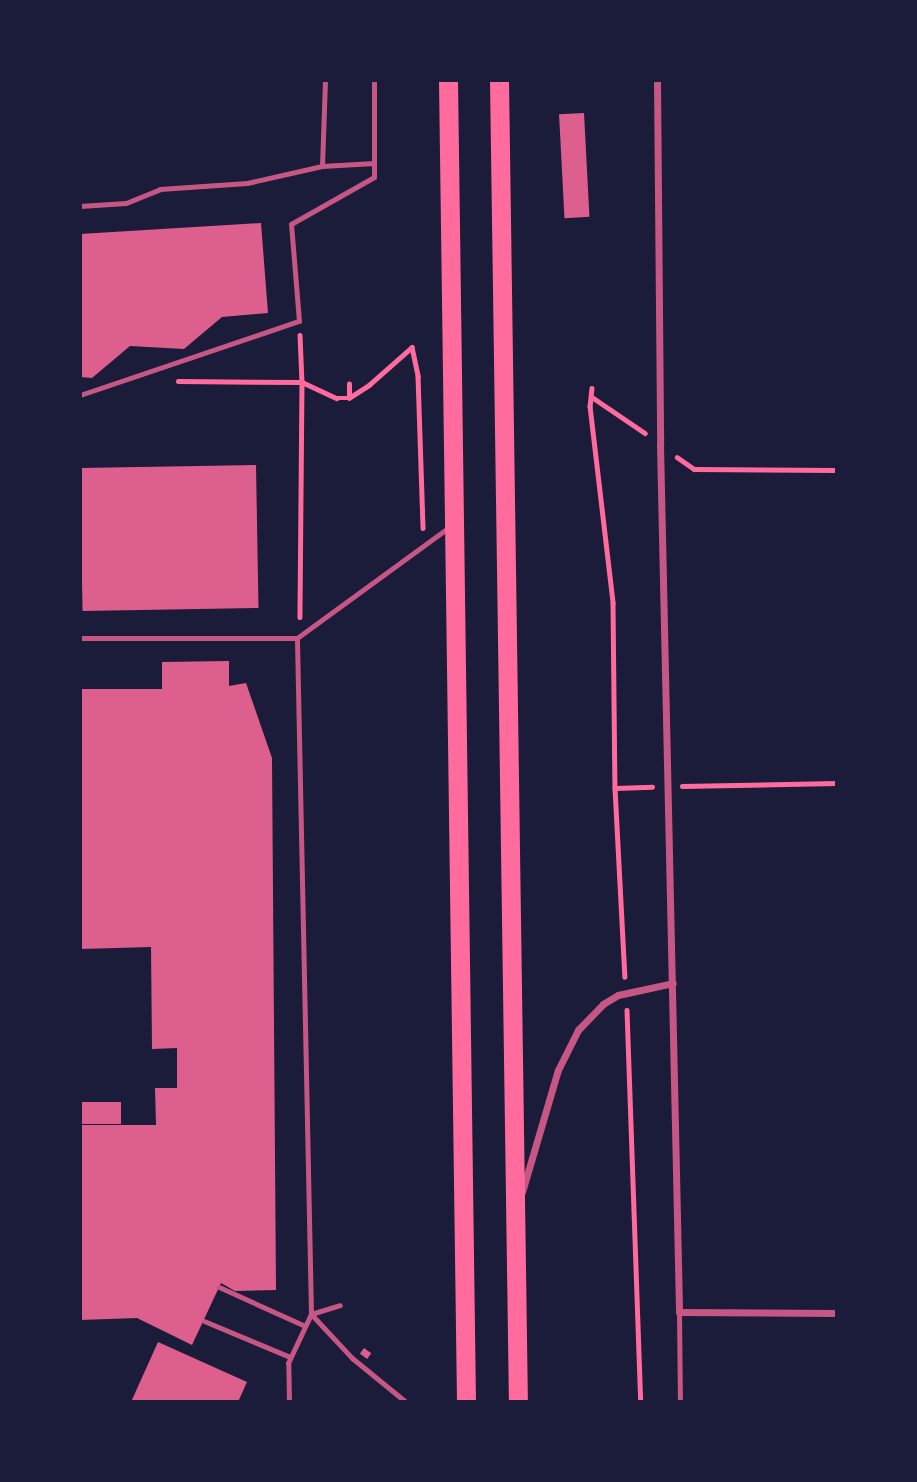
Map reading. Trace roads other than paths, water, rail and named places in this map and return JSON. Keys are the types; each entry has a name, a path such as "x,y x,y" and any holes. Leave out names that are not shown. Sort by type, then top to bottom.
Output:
{"highway":[{"path":"448,80 466,1402"},
{"path":"499,80 518,1402"}],"street":[{"path":"657,80 660,445 679,1312 836,1312"},
{"path":"516,1213 558,1070 578,1030 603,1004 626,992 673,983"}],"lane":[{"path":"322,166 325,80"},
{"path":"80,395 299,321 291,224 374,177 374,80"},
{"path":"80,206 126,203 160,189 247,183 322,166 374,163"},
{"path":"80,638 299,637 455,523"},
{"path":"289,1402 290,1357 311,1314 299,637"},
{"path":"219,1287 305,1326"},
{"path":"311,1314 340,1305"},
{"path":"679,1312 680,1402"},
{"path":"311,1314 352,1358 406,1402"},
{"path":"204,1321 290,1357"}]}
